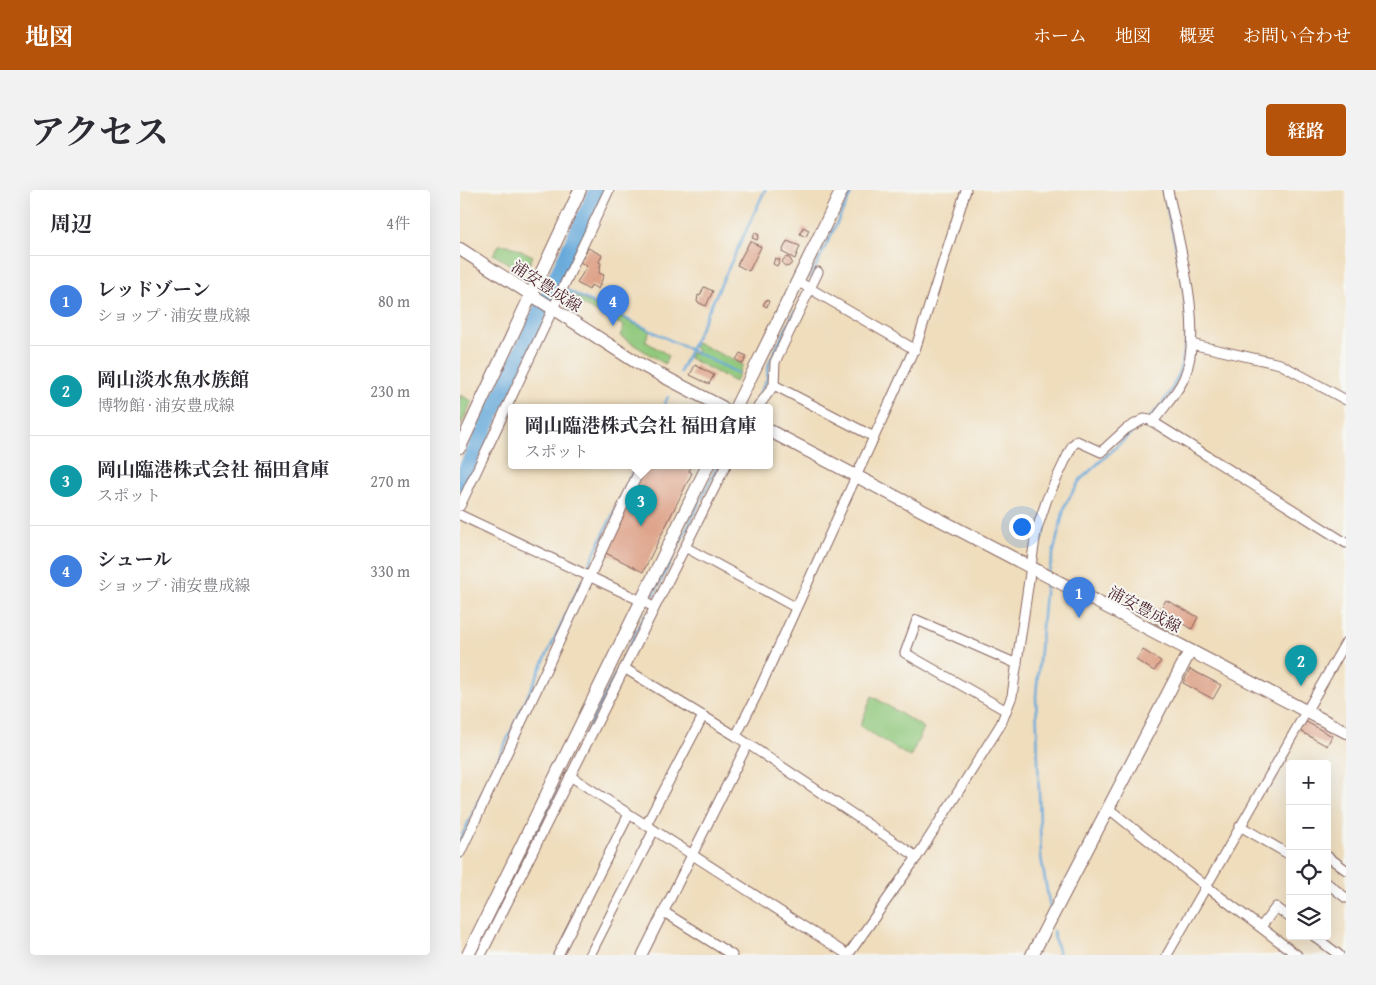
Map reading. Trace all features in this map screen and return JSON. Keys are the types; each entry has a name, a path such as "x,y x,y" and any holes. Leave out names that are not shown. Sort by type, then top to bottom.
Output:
{"street":[{"path":"460,506 543,303 580,190"},
{"path":"460,447 609,190"},
{"path":"737,404 842,190"},
{"path":"736,736 759,690 855,476 915,350 966,190"},
{"path":"570,776 848,955 917,857 1001,724 1012,696 1029,567 1040,517 1072,446 1077,442 1082,442 1101,452 1126,429 1149,420 1184,379 1191,344 1192,315 1168,190"},
{"name":"浦安豊成線","path":"460,249 636,362 711,404"},
{"path":"760,404 774,385 775,362 818,272"},
{"path":"798,282 914,349"},
{"path":"1191,344 1280,364 1346,400"},
{"path":"774,385 874,437"},
{"path":"1149,420 1346,543"},
{"name":"浦安豊成線","path":"773,433 1346,732"},
{"path":"460,853 640,469"},
{"path":"468,955 706,469"},
{"path":"481,955 724,469"},
{"path":"460,515 654,607"},
{"path":"685,547 795,607"},
{"path":"1006,710 905,653 917,620 1017,664"},
{"path":"1167,955 1346,642"},
{"path":"1032,955 1190,651"},
{"path":"624,668 736,736 917,857"},
{"path":"590,955 703,716"},
{"path":"642,955 747,744"},
{"path":"1109,809 1296,955"},
{"path":"558,955 630,814"},
{"path":"1240,826 1286,853"},
{"path":"1331,859 1346,870"},
{"path":"1331,886 1346,898"},
{"path":"1261,927 1276,907 1286,915"},
{"path":"664,912 732,955"},
{"path":"1319,940 1339,955"}],"green space":[{"path":"499,245 508,245 533,256 529,264 516,268 493,254"},
{"path":"564,291 650,331 645,341 668,355 665,364 620,336 624,326 563,295"},
{"path":"696,342 743,365 735,382 689,358 691,353 696,354 697,351 694,347"},
{"path":"460,395 472,401 460,427"},
{"path":"872,696 924,728 910,757 860,726"}],"building":[{"path":"803,227 809,230 806,237 800,234"},
{"path":"755,233 759,235 757,240 752,238"},
{"path":"750,241 761,247 749,271 737,265"},
{"path":"787,241 800,246 795,259 782,252"},
{"path":"588,248 602,255 599,262 601,263 599,273 604,275 598,289 591,285 589,290 577,283 587,266 580,262"},
{"path":"775,258 780,260 777,266 773,264"},
{"path":"787,258 791,262 787,266 783,262"},
{"path":"704,287 713,291 706,306 697,302 698,295 700,296"},
{"path":"766,300 769,301 767,307 763,305"},
{"path":"740,353 747,356 743,364 736,360"},
{"path":"695,365 714,375 709,384 690,375"},
{"path":"643,469 690,469 689,471 692,473 643,572 604,552"},
{"path":"1166,600 1198,617 1192,629 1175,618 1168,630 1153,622 1155,617 1139,608 1143,601 1160,610"},
{"path":"1143,650 1161,661 1154,671 1136,660"},
{"path":"1190,669 1221,685 1213,699 1183,683"},
{"path":"1303,720 1332,736 1327,746 1298,730"}],"waterway":[{"path":"460,482 597,190"},
{"path":"680,372 765,190"},
{"path":"810,278 853,190"},
{"path":"1149,418 1169,394 1181,367 1186,339 1186,309 1182,278 1163,190"},
{"path":"554,283 559,286"},
{"path":"565,289 738,373"},
{"path":"756,400 767,379 769,363 795,311"},
{"path":"664,404 668,397"},
{"path":"1049,571 1065,505 1080,480 1139,426"},
{"path":"588,567 634,469"},
{"path":"654,595 716,469"},
{"path":"460,840 582,580"},
{"path":"1046,581 1036,696 1041,857 1050,908"},
{"path":"478,951 645,614"},
{"path":"1053,931 1059,955"}],"place":[{"name":"シュール","path":"613,326"},
{"name":"岡山臨港株式会社 福田倉庫","path":"641,526"},
{"name":"レッドゾーン","path":"1079,618"},
{"name":"岡山淡水魚水族館","path":"1301,686"}]}
